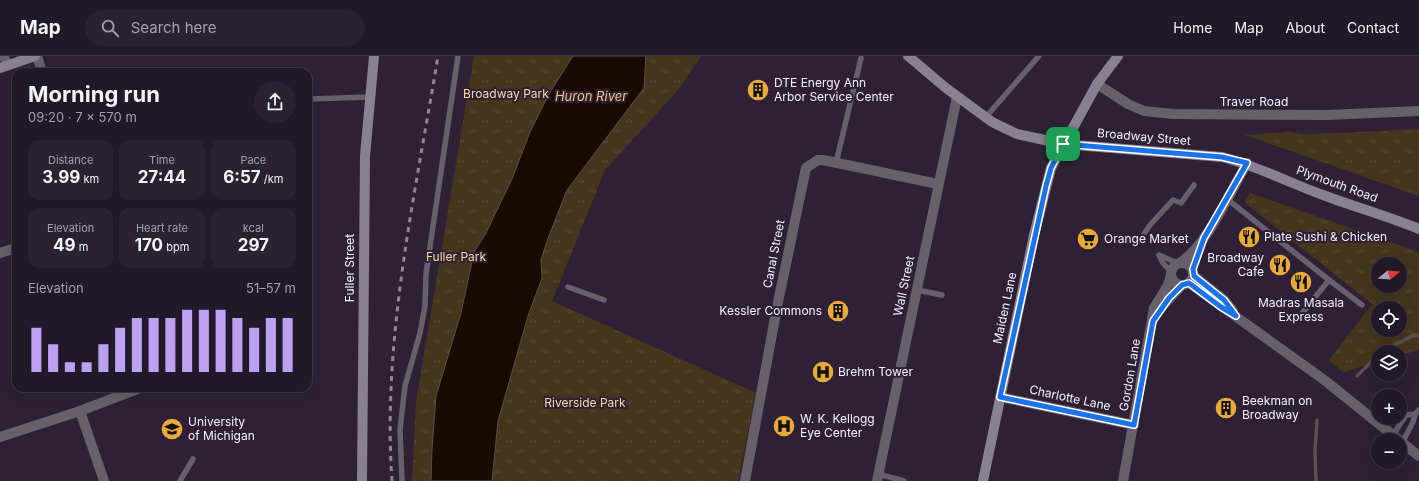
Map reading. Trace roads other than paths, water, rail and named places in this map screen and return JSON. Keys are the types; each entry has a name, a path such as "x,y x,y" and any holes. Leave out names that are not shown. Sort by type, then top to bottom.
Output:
{"main road":[{"path":"4,63 36,56"},
{"name":"Fuller Street","path":"362,481 363,210 369,97 374,56"},
{"name":"Broadway Street","path":"908,56 957,97 985,118 1017,134 1063,144 1222,157 1247,163"},
{"name":"Maiden Lane","path":"983,481 1000,397 1051,168 1097,84 1118,56"},
{"name":"Plymouth Road","path":"1247,163 1322,195 1419,229"}],"street":[{"path":"36,56 40,68"},
{"name":"Traver Road","path":"1097,84 1128,104 1144,111 1173,114 1327,115 1419,111"},
{"name":"Wall Street","path":"877,477 957,97"},
{"name":"Canal Street","path":"745,481 803,175 806,168 818,160 938,184"},
{"path":"1175,268 1189,257 1204,238 1247,163"},
{"path":"1189,278 1204,238"},
{"path":"0,253 12,249"},
{"path":"1175,268 1188,264 1189,278"},
{"path":"1175,268 1175,282 1189,278 1224,300 1236,316 1323,378 1390,433"},
{"name":"Gordon Lane","path":"1123,481 1153,321 1154,308 1168,285 1175,268"},
{"name":"Gordon Lane","path":"1153,321 1169,298 1189,278"},
{"path":"0,437 80,411 130,392"},
{"name":"Charlotte Lane","path":"1000,397 1134,425"},
{"path":"80,411 104,481"},
{"path":"1407,447 1419,456"}],"lane":[{"path":"402,481 400,429 405,386 420,333 425,306 426,274 458,56"},
{"path":"985,118 1039,56"},
{"path":"836,163 861,58"},
{"path":"312,99 369,97"},
{"path":"1140,240 1150,225 1173,200 1181,203 1194,185"},
{"path":"1226,199 1362,305"},
{"path":"1299,317 1329,280"},
{"path":"568,287 604,300"},
{"path":"916,290 942,295"},
{"path":"1400,433 1406,415 1417,412"},
{"path":"1404,433 1413,422 1417,412"},
{"path":"180,481 193,458"},
{"path":"877,477 904,481"}],"water":[{"name":"Huron River","path":"573,56 646,56 644,88 567,190 547,241 541,260 542,278 528,316 498,421 492,481 431,481 436,396 461,313 474,252 485,235 512,179 530,132 549,94"}],"waterway":[{"path":"1395,345 1414,335 1419,336"},
{"path":"1357,376 1371,362"},
{"path":"1316,481 1315,451 1317,420"}],"railway":[{"path":"392,481 390,428 396,321 411,215 438,56"}],"place":[{"name":"DTE Energy Ann Arbor Service Center","path":"758,90"},
{"name":"Plate Sushi & Chicken","path":"1249,237"},
{"name":"Orange Market","path":"1088,239"},
{"name":"Broadway Cafe","path":"1280,265"},
{"name":"Madras Masala Express","path":"1301,282"},
{"name":"Kessler Commons","path":"838,311"},
{"name":"Brehm Tower","path":"823,372"},
{"name":"Beekman on Broadway","path":"1226,408"},
{"name":"W. K. Kellogg Eye Center","path":"784,426"},
{"name":"University of Michigan","path":"172,429"}],"park label":[{"name":"Broadway Park","path":"506,94"},
{"name":"Fuller Park","path":"456,257"},
{"name":"Riverside Park","path":"585,403"}]}
